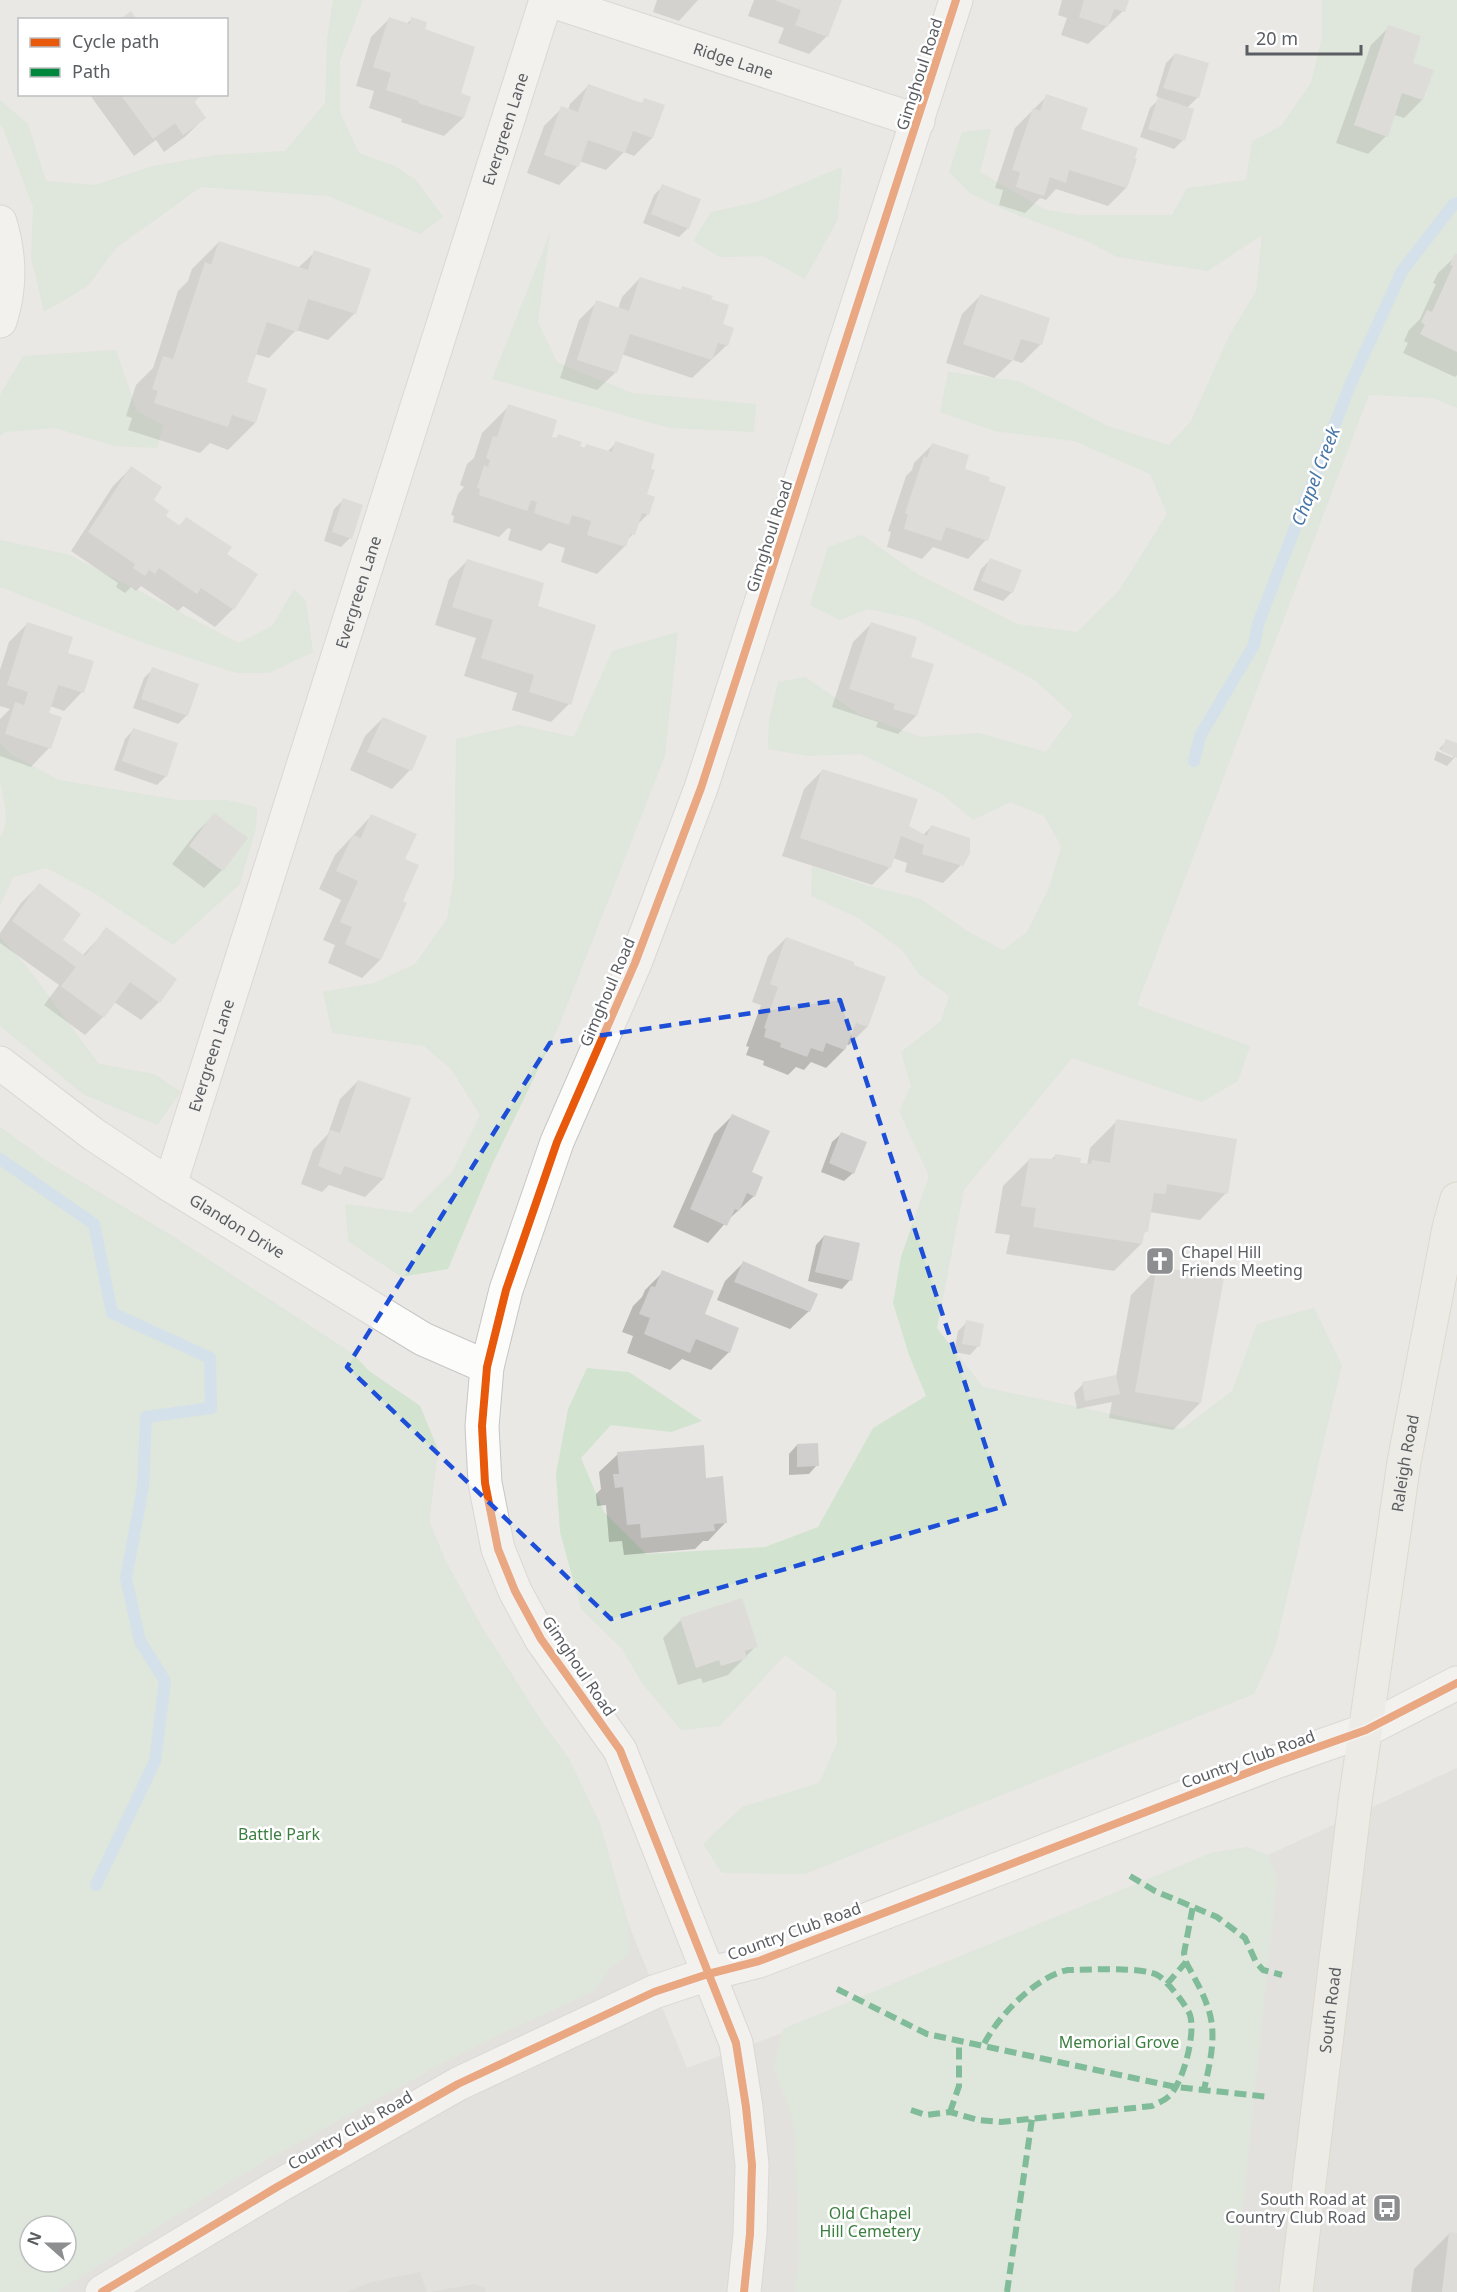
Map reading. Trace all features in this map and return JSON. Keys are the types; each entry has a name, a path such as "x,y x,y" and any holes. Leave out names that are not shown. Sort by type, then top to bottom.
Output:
{"main road":[{"name":"Raleigh Road","path":"1366,1730 1404,1462 1449,1228 1457,1198"},
{"name":"South Road","path":"1296,2292 1355,1802 1366,1730"}],"street":[{"name":"Ridge Lane","path":"547,0 918,121"},
{"name":"Evergreen Lane","path":"170,1185 547,0"},
{"name":"Gimghoul Road","path":"744,2292 750,2234 752,2165 736,2043 620,1750 541,1639 515,1591 498,1549 485,1483 482,1426 487,1367 506,1290 557,1142 635,963 701,788 956,0"},
{"path":"0,222 7,252 8,288 0,321"},
{"name":"Glandon Drive","path":"0,1063 93,1134 170,1185 423,1339 487,1367"},
{"name":"Country Club Road","path":"102,2292 277,2187 458,2084 654,1992 708,1974 759,1961 1273,1763 1366,1730 1457,1683"}],"highlighted area":[{"path":"840,1000 1005,1506 611,1619 347,1367 550,1043"}],"shaded area":[{"path":"0,1127 48,1162 174,1237 420,1406 438,1450 429,1521 445,1560 509,1678 569,1759 600,1824 628,1923 687,2068 1268,1855 1457,1768 1457,2292 0,2292"}],"green space":[{"path":"333,0 363,0 340,61 340,112 359,153 395,166 416,180 443,217 420,234 328,196 201,187 116,248 88,286 44,312 31,258 33,207 3,128 0,126 0,100 28,124 46,181 95,185 153,166 216,155 285,151 325,103 327,39"},
{"path":"1322,0 1457,0 1457,408 1433,398 1369,395 1137,1005 1250,1046 1238,1081 1202,1102 1072,1058 964,1190 937,1328 983,1387 1182,1429 1232,1391 1257,1324 1314,1308 1342,1365 1275,1648 1254,1694 805,1874 722,1873 703,1844 742,1807 819,1783 837,1743 836,1692 785,1655 720,1726 681,1730 642,1683 622,1649 581,1609 560,1532 556,1474 568,1409 587,1368 629,1372 702,1421 671,1432 611,1425 581,1458 604,1512 646,1554 765,1547 818,1527 873,1428 926,1396 909,1355 893,1303 901,1257 929,1176 899,1111 911,1086 901,1052 941,1021 949,996 919,974 902,950 860,919 811,896 812,866 869,886 921,899 967,931 1003,950 1027,932 1050,885 1061,846 1044,816 1010,802 973,820 942,794 861,754 808,756 768,749 769,721 778,682 805,677 859,714 921,737 979,733 1046,752 1073,715 1035,680 915,619 868,609 840,620 810,605 828,547 862,535 919,575 1017,624 1077,632 1118,592 1167,514 1150,474 1074,441 995,431 940,412 948,372 1018,381 1108,426 1169,445 1191,421 1229,336 1256,291 1262,235 1208,271 1117,257 1087,241 1005,210 970,193 949,172 962,132 991,129 980,172 1046,210 1080,215 1172,215 1187,188 1246,180 1252,141 1281,126 1311,83 1322,37"},
{"path":"842,167 838,219 805,279 763,256 720,257 693,241 711,212 757,202"},
{"path":"550,233 538,322 557,362 632,393 756,404 754,432 670,428 492,379"},
{"path":"116,350 137,411 164,425 157,448 114,446 55,428 5,432 0,436 0,395 23,356"},
{"path":"0,540 70,555 239,643 272,626 294,589 306,601 313,652 269,673 236,673 144,643 0,587"},
{"path":"678,632 665,756 559,1026 491,1167 448,1269 401,1277 348,1241 345,1204 411,1213 452,1172 480,1115 451,1069 424,1046 332,1033 323,992 374,983 415,964 447,919 454,876 456,739 519,725 574,737 612,651"},
{"path":"0,742 11,754 59,780 178,800 227,800 257,807 256,828 240,884 173,945 94,893 46,868 13,877 0,906 0,838 6,818 0,781"},
{"path":"0,937 28,968 99,1064 154,1074 181,1092 157,1125 83,1094 0,1026"},
{"name":"Battle Park","path":"0,1127 48,1162 174,1237 352,1353 370,1372 420,1406 438,1450 429,1521 445,1560 482,1627 543,1723 569,1759 600,1824 628,1923 630,1954 611,1967 596,1990 434,2068 265,2161 57,2292 0,2292"},
{"name":"Memorial Grove","path":"1247,1847 1268,1855 1277,1876 1234,2292 795,2292 799,2263 796,2143 792,2117 774,2066 783,2029 1211,1853"}],"building":[{"path":"774,0 842,0 828,37 795,25 801,10"},
{"path":"1084,0 1129,0 1125,12 1114,9 1108,27 1079,17"},
{"path":"131,11 136,18 122,18"},
{"path":"389,17 410,24 411,17 427,22 425,29 475,47 461,93 471,97 464,118 386,90 391,73 373,67"},
{"path":"1388,25 1421,36 1413,63 1434,70 1423,100 1402,93 1388,137 1354,125"},
{"path":"1175,53 1209,63 1199,98 1163,88"},
{"path":"588,84 642,103 644,98 665,105 653,138 633,131 625,153 588,140 579,167 544,155 561,106 578,112"},
{"path":"1046,94 1088,108 1081,129 1138,148 1135,158 1137,159 1127,188 1069,170 1066,183 1050,177 1044,196 1016,187 1020,172 1012,170 1033,108 1040,111"},
{"path":"121,96 200,96 194,101 206,118 183,135 175,123 153,139"},
{"path":"1158,97 1194,109 1185,141 1148,129"},
{"path":"662,184 701,199 689,229 651,214"},
{"path":"219,241 308,270 314,250 371,269 356,314 308,299 297,332 267,322 247,382 267,389 256,423 232,415 228,427 154,403 158,391 152,389 163,356 173,359 205,262 211,265"},
{"path":"1455,253 1457,254 1457,352 1420,334 1425,325 1421,322 1427,310 1432,312 1453,266 1450,265"},
{"path":"640,277 681,290 682,286 713,296 711,299 729,305 723,324 734,328 728,346 718,343 712,360 630,334 617,373 577,360 596,300 629,311"},
{"path":"980,294 1050,318 1042,345 1021,339 1013,361 963,344"},
{"path":"508,404 557,420 552,437 557,438 558,434 582,442 580,446 585,448 586,444 612,452 615,441 655,454 651,469 655,470 647,494 655,497 649,515 642,513 635,535 630,534 626,547 587,535 591,521 572,515 569,525 534,513 537,502 531,500 527,511 479,495 480,489 477,488 484,465 488,467 490,460 486,458 493,436 497,437"},
{"path":"932,443 969,455 965,469 990,477 989,481 1006,487 988,541 946,527 941,541 904,529 908,514 905,513 924,456 927,458"},
{"path":"131,466 162,487 154,500 169,511 166,516 180,526 186,517 232,547 227,554 258,574 234,610 201,588 197,594 159,568 155,574 149,570 145,576 133,568 135,564 88,532"},
{"path":"343,498 363,505 352,539 332,532"},
{"path":"990,558 1022,570 1013,593 981,581"},
{"path":"467,559 544,583 538,606 596,625 571,705 529,692 534,675 481,658 493,620 452,607"},
{"path":"27,622 73,637 68,653 94,661 84,693 58,685 49,713 62,717 51,749 5,734 15,702 24,705 28,692 7,685"},
{"path":"871,622 917,637 911,657 934,664 917,716 893,709 895,704 849,689"},
{"path":"152,667 199,684 188,716 141,699"},
{"path":"383,717 427,736 412,771 367,752"},
{"path":"133,728 178,743 167,777 122,761"},
{"path":"1446,739 1457,743 1457,758 1441,751"},
{"path":"822,769 918,799 909,826 927,836 931,825 970,838 970,853 963,866 922,854 924,845 901,836 891,868 800,838"},
{"path":"214,813 248,838 223,871 189,846"},
{"path":"371,814 417,834 405,859 419,865 403,901 407,903 381,960 345,944 352,927 340,922 358,881 336,871 353,835 361,838"},
{"path":"39,883 81,914 63,940 85,956 106,927 177,979 160,1003 130,982 104,1018 61,986 76,967 12,921"},
{"path":"786,937 854,962 854,965 886,977 868,1027 856,1023 845,1050 826,1043 823,1052 811,1048 807,1057 780,1047 781,1043 764,1037 766,1029 764,1028 778,987 770,984"},
{"path":"358,1080 411,1098 384,1179 344,1166 341,1175 318,1166 330,1130 340,1133"},
{"path":"732,1114 770,1131 752,1172 763,1177 755,1197 747,1193 739,1211 735,1209 727,1226 690,1209"},
{"path":"1116,1119 1237,1139 1228,1194 1167,1184 1166,1194 1154,1193 1148,1232 1145,1231 1142,1244 1033,1227 1036,1208 1021,1206 1029,1158 1055,1159 1055,1154 1081,1158 1080,1163 1091,1164 1092,1160 1110,1163"},
{"path":"841,1132 867,1142 854,1174 829,1163"},
{"path":"824,1235 860,1243 852,1281 815,1272"},
{"path":"743,1261 818,1294 810,1312 734,1282"},
{"path":"1157,1266 1224,1278 1201,1403 1135,1392"},
{"path":"662,1270 714,1291 705,1314 739,1328 730,1353 696,1339 690,1353 644,1334 650,1318 639,1314 651,1286 655,1287"},
{"path":"966,1320 984,1324 980,1347 962,1344"},
{"path":"1116,1375 1120,1394 1085,1401 1082,1382"},
{"path":"818,1443 819,1466 797,1467 797,1444"},
{"path":"704,1445 706,1478 723,1476 727,1523 714,1524 715,1531 641,1538 640,1524 627,1525 623,1487 615,1488 613,1474 619,1474 617,1452"},
{"path":"742,1598 758,1647 745,1651 747,1658 721,1666 719,1660 696,1668 680,1618"},
{"path":"1449,2232 1457,2233 1457,2292 1442,2292"},
{"path":"420,2272 427,2292 346,2292 371,2282"},
{"path":"474,2284 485,2288 486,2292 430,2292"}],"waterway":[{"name":"Chapel Creek","path":"1194,761 1200,736 1254,645 1258,624 1350,385 1402,271 1453,205 1457,203"},
{"path":"0,1159 94,1224 112,1313 210,1358 211,1408 146,1417 143,1487 126,1578 140,1641 165,1681 155,1761 96,1885"}],"marked path":[{"path":"1130,1876 1155,1891 1217,1917 1245,1938 1256,1962 1263,1970 1282,1975"},
{"path":"1167,1984 1186,1962 1184,1953 1193,1906"},
{"path":"1186,1962 1205,1999 1212,2026 1212,2048 1204,2090"},
{"path":"911,2110 926,2115 950,2112 978,2120 1001,2122 1152,2106 1168,2097 1179,2082 1190,2046 1190,2015 1172,1988 1152,1973 1102,1969 1068,1970 1043,1980 1019,1999 998,2023 983,2046"},
{"path":"837,1989 927,2034 1176,2087 1270,2097"},
{"path":"950,2112 959,2086 959,2041"},
{"path":"1007,2292 1032,2119"}],"cycle path":[{"path":"744,2292 750,2234 752,2165 736,2043 620,1750 541,1639 515,1591 498,1549 485,1483 482,1426 487,1367 506,1290 557,1142 635,963 701,788 956,0"},
{"path":"102,2292 277,2187 458,2084 654,1992 708,1974 759,1961 1273,1763 1366,1730 1457,1683"}],"place":[{"name":"Chapel Hill Friends Meeting","path":"1160,1261"},
{"name":"South Road at Country Club Road","path":"1387,2208"}],"park label":[{"name":"Old Chapel Hill Cemetery","path":"870,2222"}]}
